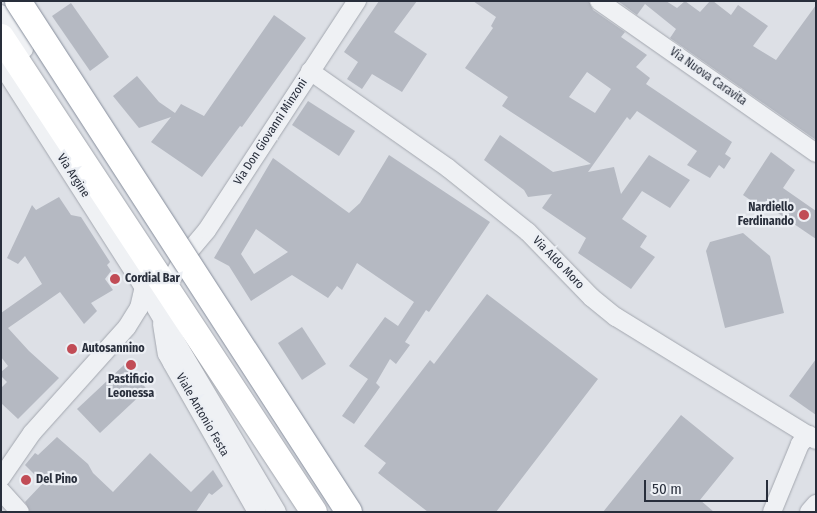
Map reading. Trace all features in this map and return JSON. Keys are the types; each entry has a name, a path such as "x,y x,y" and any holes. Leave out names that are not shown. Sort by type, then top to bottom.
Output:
{"highway":[{"path":"18,1 349,512"},
{"path":"1,37 314,512"}],"street":[{"name":"Via Don Giovanni Minzoni","path":"173,267 207,230 357,1"},
{"name":"Via Nuova Caravita","path":"600,1 816,153"},
{"path":"1,14 173,267 326,512"},
{"name":"Via Argine","path":"1,64 144,287 277,512"},
{"name":"Via Aldo Moro","path":"310,71 448,168 521,226 591,297 616,317 812,438"},
{"path":"1,478 32,433 128,326 139,308 144,287"},
{"path":"128,326 160,314"},
{"name":"Viale Antonio Festa","path":"160,314 168,354 172,363 257,512"},
{"path":"772,512 800,444 812,438"},
{"path":"1,491 20,512"},
{"path":"809,512 816,504"}],"building":[{"path":"379,1 417,1 394,32 427,54 402,92 372,74 362,89 347,79 358,62 344,52"},
{"path":"473,1 589,1 593,10 625,32 621,37 647,55 636,67 650,78 646,84 732,142 725,154 731,158 724,169 719,165 710,178 687,165 697,151 637,111 630,120 627,117 588,172 614,167 621,194 649,155 690,180 670,208 642,191 622,219 647,236 640,247 655,257 631,289 578,253 586,238 542,208 552,194 528,197 524,190 484,160 500,135 553,172 591,164 502,106 508,97 465,68 493,28 491,26 496,17","holes":["587,72 611,89 595,113 569,97"]},
{"path":"618,1 666,1 677,8 685,1 700,12 710,1 713,1 731,15 738,5 768,26 753,46 776,60 816,5 816,140 670,38 676,29 645,4 637,15"},
{"path":"71,3 109,57 90,71 52,16"},
{"path":"274,15 306,38 242,127 240,126 202,177 151,142 171,117 139,128 113,96 137,76 159,102 175,113 181,104 204,116"},
{"path":"308,101 355,131 339,156 292,125"},
{"path":"771,152 795,170 783,188 816,211 816,239 769,207 766,211 743,195"},
{"path":"389,155 490,222 429,312 426,310 405,342 410,345 396,364 390,359 376,383 380,387 354,424 342,416 368,379 349,366 385,317 398,326 414,302 357,263 342,290 337,286 328,298 292,275 251,301 229,266 214,258 273,158 349,213 360,203","holes":["256,229 288,252 254,274 241,254"]},
{"path":"59,197 71,215 81,217 110,262 107,265 111,271 105,279 113,290 91,303 97,311 84,324 60,292 8,328 29,351 59,378 18,419 1,403 1,388 7,382 1,376 1,372 8,366 1,357 1,313 42,284 25,256 18,264 7,258 32,205 36,210"},
{"path":"743,233 770,256 784,313 725,328 706,251 710,242"},
{"path":"487,294 598,379 496,512 428,512 378,473 386,463 364,446 430,360 434,364"},
{"path":"302,327 326,364 302,380 278,343"},
{"path":"816,359 816,415 789,396"},
{"path":"124,365 147,389 100,433 77,409"},
{"path":"681,415 734,458 700,500 714,512 603,512"},
{"path":"57,437 88,464 93,473 113,492 150,453 191,492 213,470 223,486 212,495 209,493 196,512 30,512 25,502 43,483 25,465 35,453 38,455"}],"place":[{"name":"Nardiello Ferdinando","path":"804,215"},
{"name":"Cordial Bar","path":"115,279"},
{"name":"Autosannino","path":"72,349"},
{"name":"Pastificio Leonessa","path":"131,365"},
{"name":"Del Pino","path":"26,480"}]}
